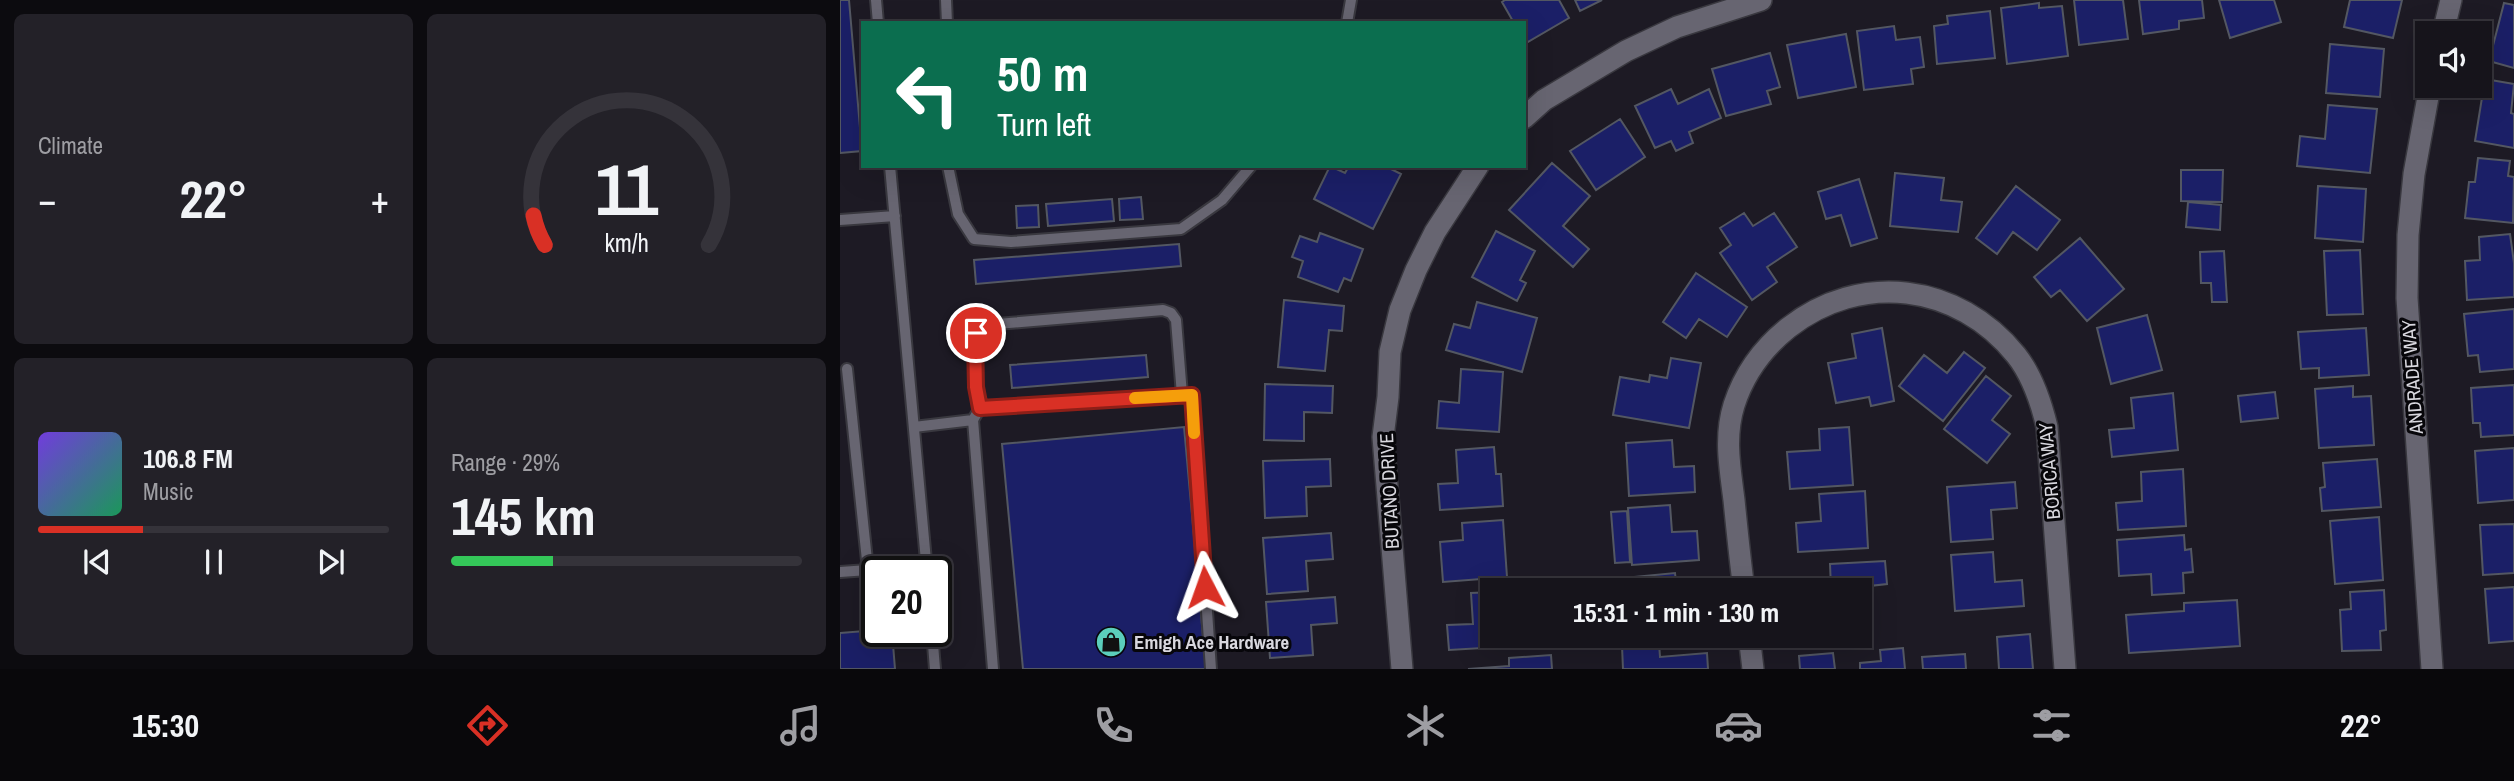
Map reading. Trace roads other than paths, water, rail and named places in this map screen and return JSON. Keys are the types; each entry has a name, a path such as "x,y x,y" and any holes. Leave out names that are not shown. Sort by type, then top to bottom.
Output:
{"street":[{"path":"1526,116 1544,100 1626,51 1677,27 1761,0"},
{"path":"2446,21 2451,0"},
{"name":"ANDRADE WAY","path":"2428,98 2414,173 2408,235 2407,298 2432,669"},
{"name":"BUTANO DRIVE","path":"1402,669 1383,437 1390,352 1400,310 1416,270 1442,220 1477,168"},
{"name":"BORICA WAY","path":"1743,578 1727,445 1734,406 1750,370 1774,339 1805,315 1823,306 1860,294 1899,292 1918,295 1956,307 1989,327 2017,356 2036,390 2047,427 2065,669"},
{"path":"1751,648 1753,669"}],"lane":[{"path":"876,0 878,21"},
{"path":"946,0 947,21"},
{"path":"1347,21 1351,0"},
{"path":"890,168 925,556"},
{"path":"948,168 958,214 974,239 1011,242 1181,229 1222,200 1249,168"},
{"path":"840,220 895,216"},
{"path":"993,669 973,420 980,408 976,387 976,333 985,325 1163,310 1171,313 1177,320 1182,396"},
{"path":"847,369 867,556"},
{"path":"980,408 1192,395 1211,669"},
{"path":"914,427 973,420"},
{"path":"840,572 861,570"},
{"path":"933,647 935,669"}],"place":[{"name":"Emigh Ace Hardware","path":"1111,642"}]}
